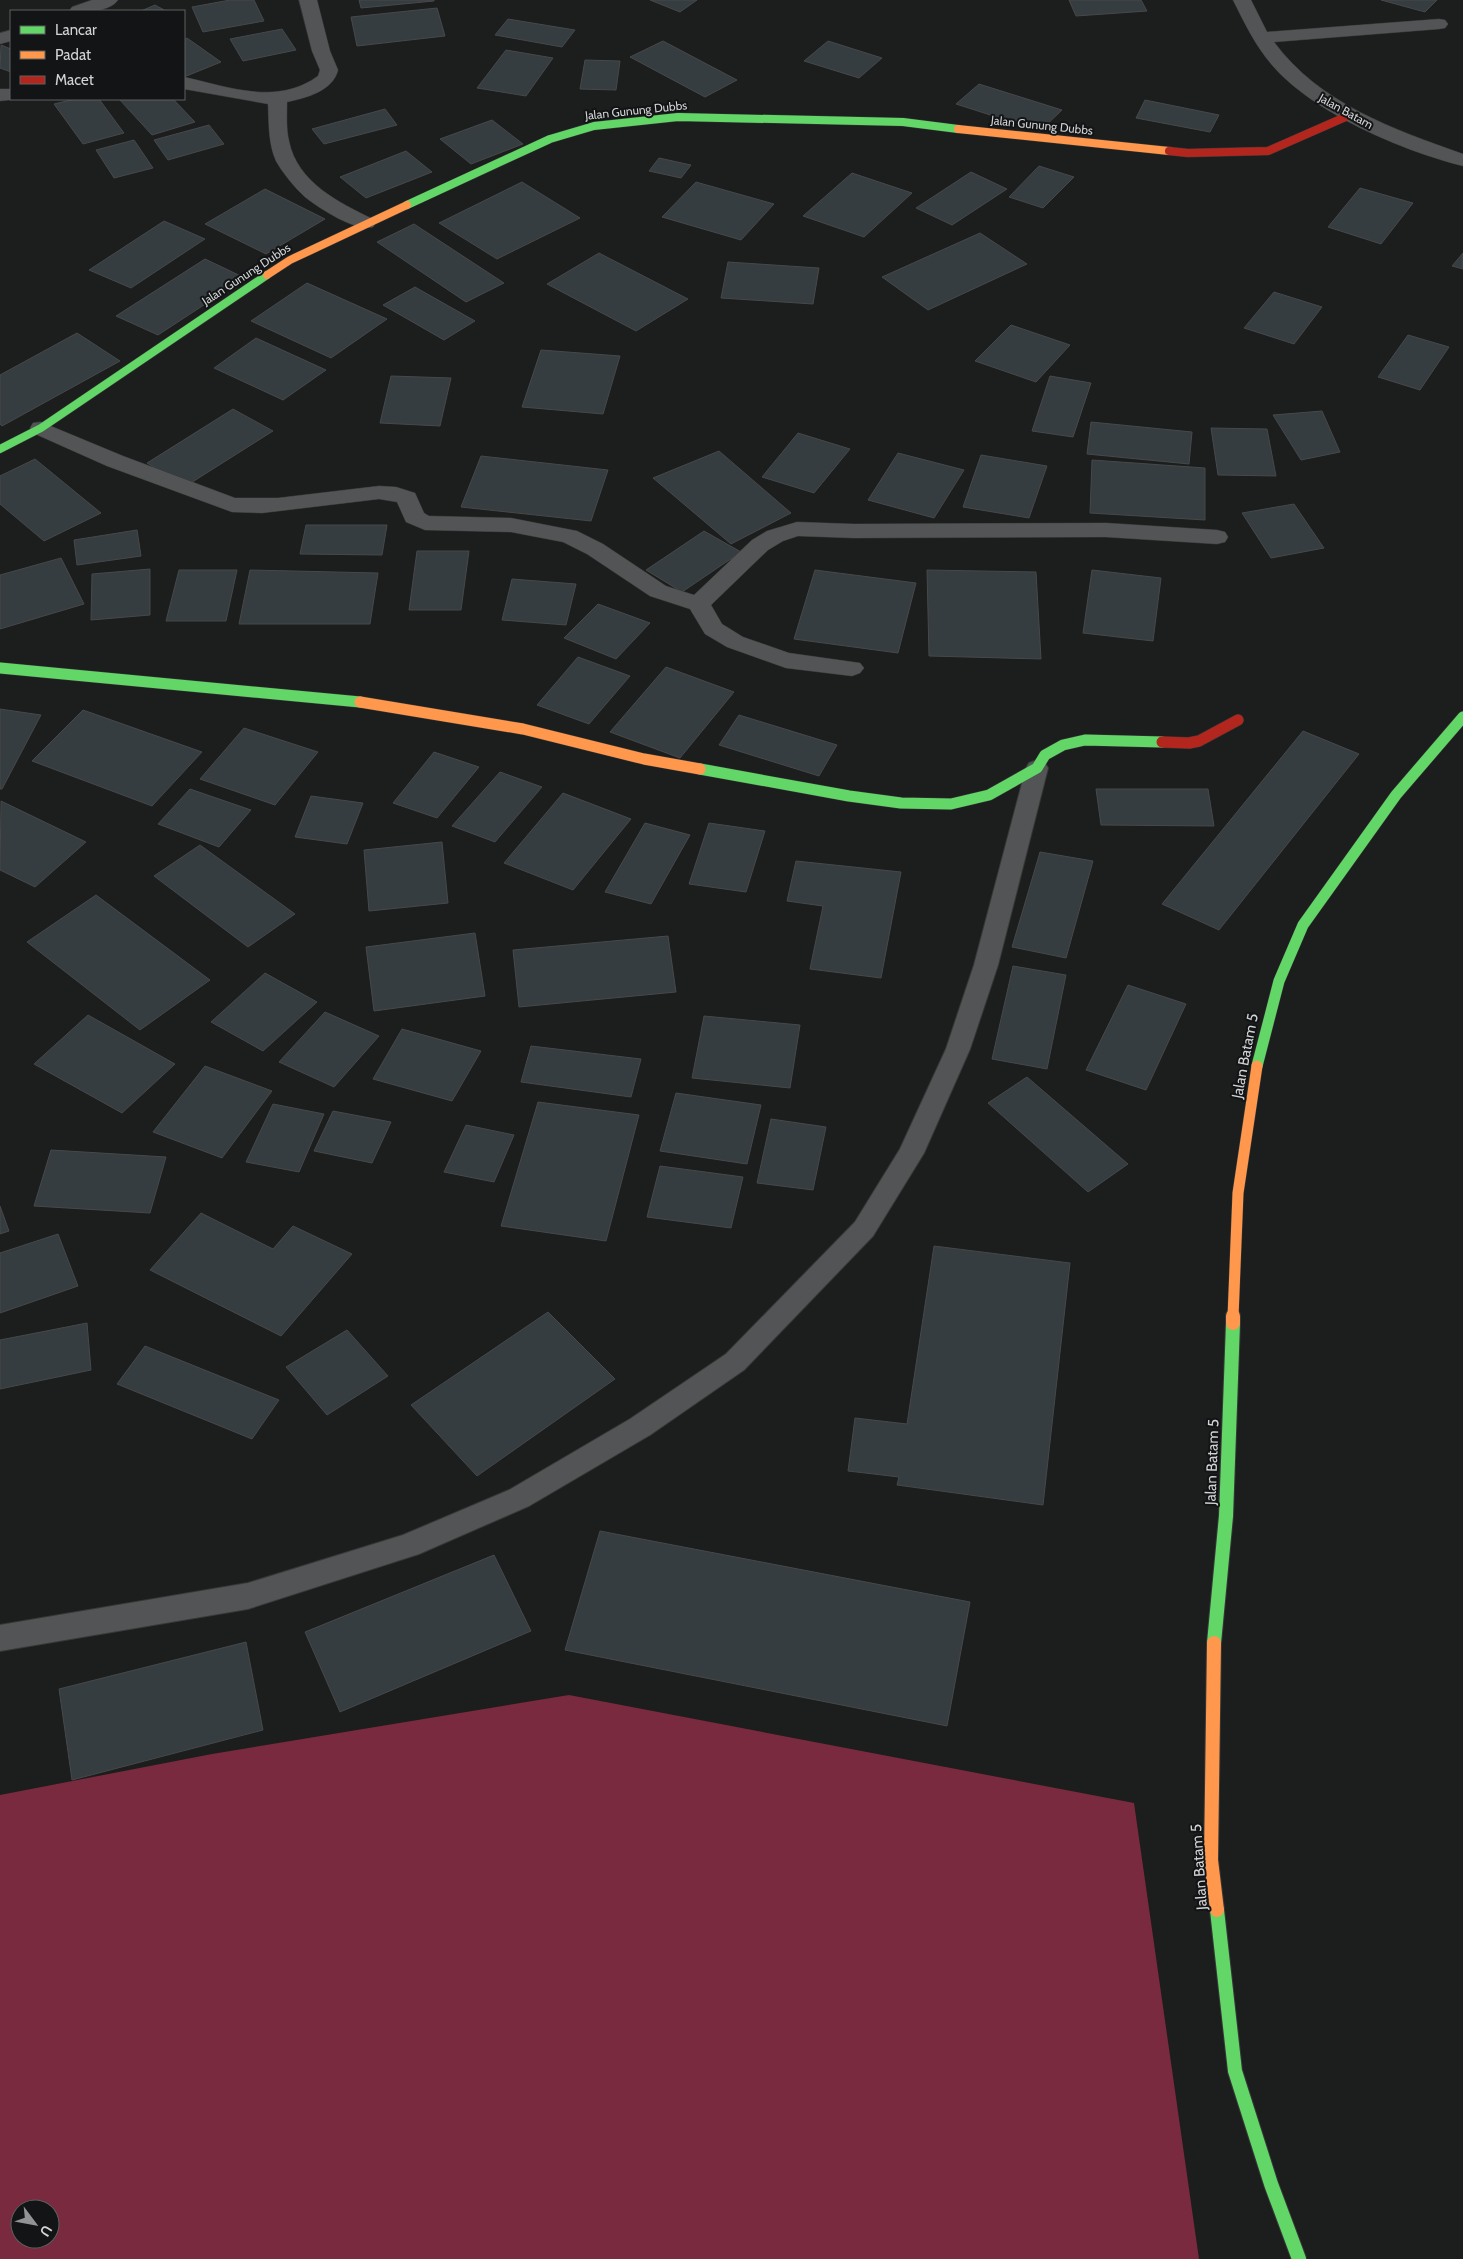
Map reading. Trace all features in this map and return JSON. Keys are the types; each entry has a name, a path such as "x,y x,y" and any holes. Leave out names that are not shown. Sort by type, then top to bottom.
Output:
{"street":[{"path":"81,10 109,0"},
{"path":"185,83 257,98 277,99 295,95 319,84 326,78 329,70 321,51 308,0"},
{"name":"Jalan Batam","path":"1242,0 1261,38 1286,70 1308,90 1350,115 1391,135 1463,160"},
{"path":"1261,38 1439,24"},
{"path":"277,99 280,141 286,161 311,192 338,210 366,223"},
{"name":"Jalan Gunung Dubbs","path":"0,449 41,428 290,260 366,223 510,160 550,139 594,126 678,117 903,122 1010,136 1198,153 1268,151 1350,115"},
{"path":"41,428 115,461 232,505 242,507 342,495 396,492 406,498 414,518 425,523 511,525 570,536 596,549 658,590 672,597 699,604 713,629 735,642 786,660 852,668"},
{"path":"699,604 760,545 775,536 798,528 854,531 1106,530 1217,537"},
{"path":"0,668 355,701 523,728 644,758 849,796 901,803 951,804 989,795 1037,768 1040,761 1050,750 1069,743 1085,740 1189,743 1199,741 1238,720"},
{"name":"Jalan Batam 5","path":"1300,2259 1293,2247 1271,2184 1235,2071 1211,1860 1212,1661 1226,1516 1238,1193 1253,1087 1266,1022 1276,986 1300,932 1359,846 1442,739 1463,716"}],"lane":[{"path":"0,1638 248,1596 409,1545 519,1498 640,1427 735,1362 864,1229 911,1153 958,1049 986,964 1037,768"}],"shaded area":[{"path":"569,1695 1134,1803 1199,2259 0,2259 0,1795 212,1754"}],"building":[{"path":"230,0 254,0 264,21 203,32 192,7"},
{"path":"359,0 434,0 434,1 361,8"},
{"path":"650,0 697,0 680,12"},
{"path":"1069,0 1141,0 1147,11 1076,16"},
{"path":"1381,0 1437,0 1425,12"},
{"path":"155,5 164,10 143,10"},
{"path":"437,8 445,36 357,46 351,17"},
{"path":"508,19 575,30 562,47 495,35"},
{"path":"282,29 296,50 243,61 230,39"},
{"path":"187,38 221,62 185,77 185,39"},
{"path":"663,41 737,80 705,97 630,57"},
{"path":"828,41 882,58 859,78 804,61"},
{"path":"1,45 10,49 10,72 0,68"},
{"path":"506,50 553,58 526,96 477,88"},
{"path":"585,60 620,61 616,90 580,89"},
{"path":"979,84 1062,110 1040,131 956,104"},
{"path":"71,100 100,100 124,133 83,144 54,104"},
{"path":"120,100 174,100 195,122 152,135"},
{"path":"1145,100 1219,115 1210,132 1136,118"},
{"path":"385,109 397,125 324,144 312,129"},
{"path":"492,120 523,144 471,164 440,139"},
{"path":"209,125 224,144 168,160 154,140"},
{"path":"134,140 153,168 114,178 96,150"},
{"path":"406,151 432,172 366,198 340,177"},
{"path":"659,158 691,165 681,178 649,171"},
{"path":"1039,166 1074,177 1043,208 1009,197"},
{"path":"971,172 1007,189 952,225 916,208"},
{"path":"852,173 912,193 864,237 803,216"},
{"path":"522,182 580,218 497,259 439,223"},
{"path":"696,182 774,204 741,240 662,217"},
{"path":"1360,188 1413,203 1381,244 1328,227"},
{"path":"265,189 325,219 266,254 205,224"},
{"path":"164,221 205,239 131,288 89,270"},
{"path":"414,224 504,283 466,302 377,242"},
{"path":"980,233 1027,264 928,310 882,277"},
{"path":"599,253 688,299 636,331 547,284"},
{"path":"1463,253 1463,269 1452,266"},
{"path":"205,259 245,278 158,335 116,316"},
{"path":"728,262 819,268 813,304 721,298"},
{"path":"307,283 387,319 331,358 251,321"},
{"path":"415,287 475,321 444,340 383,305"},
{"path":"1274,292 1322,307 1294,344 1244,328"},
{"path":"1011,325 1070,345 1036,382 975,361"},
{"path":"77,333 120,361 2,426 0,424 0,375"},
{"path":"1408,335 1449,347 1420,390 1378,377"},
{"path":"256,338 326,370 283,400 214,368"},
{"path":"541,350 620,356 603,414 522,407"},
{"path":"391,376 451,378 440,426 380,423"},
{"path":"1050,376 1091,383 1073,437 1032,431"},
{"path":"233,409 273,431 186,486 147,463"},
{"path":"1322,411 1340,452 1301,460 1273,415"},
{"path":"1091,422 1192,432 1189,464 1087,454"},
{"path":"1211,428 1267,429 1276,476 1218,475"},
{"path":"798,433 850,449 814,493 762,477"},
{"path":"719,451 791,513 731,544 653,478"},
{"path":"898,453 964,470 934,518 868,500"},
{"path":"981,455 1047,466 1029,518 963,507"},
{"path":"481,456 608,470 591,521 461,507"},
{"path":"35,459 101,513 44,541 0,504 0,476"},
{"path":"1092,460 1205,468 1205,520 1090,513"},
{"path":"1294,504 1324,548 1271,558 1242,513"},
{"path":"306,525 387,525 382,555 300,554"},
{"path":"137,530 141,556 77,565 74,540"},
{"path":"704,531 741,552 682,592 646,570"},
{"path":"417,551 469,551 461,610 409,610"},
{"path":"61,558 84,604 0,629 0,575"},
{"path":"150,569 150,615 91,620 92,574"},
{"path":"179,570 237,570 226,621 166,621"},
{"path":"250,570 378,573 370,624 239,624"},
{"path":"815,570 916,583 898,653 794,639"},
{"path":"927,570 1036,572 1041,659 929,656"},
{"path":"1092,570 1161,578 1153,641 1083,633"},
{"path":"512,579 576,584 566,625 502,620"},
{"path":"598,604 650,623 616,659 564,638"},
{"path":"578,657 630,676 589,724 537,705"},
{"path":"666,667 734,692 680,758 610,732"},
{"path":"0,709 41,715 2,789 0,789"},
{"path":"83,710 202,752 152,806 32,761"},
{"path":"739,715 837,745 819,776 719,745"},
{"path":"244,728 318,752 275,805 200,779"},
{"path":"1303,731 1359,754 1219,930 1162,904"},
{"path":"434,752 479,767 437,818 393,803"},
{"path":"500,772 542,787 495,842 452,826"},
{"path":"190,789 251,810 219,847 158,824"},
{"path":"1096,789 1208,789 1214,826 1101,825"},
{"path":"563,793 631,819 573,890 504,863"},
{"path":"311,796 363,803 347,844 295,837"},
{"path":"1,801 86,842 35,887 0,870"},
{"path":"645,823 690,835 651,904 605,892"},
{"path":"709,823 765,831 746,892 689,884"},
{"path":"442,842 448,903 369,911 364,850"},
{"path":"200,845 295,914 248,947 154,876"},
{"path":"1040,852 1093,861 1066,958 1012,947"},
{"path":"796,861 901,872 881,978 810,969 823,906 787,901"},
{"path":"96,895 210,980 140,1030 27,942"},
{"path":"475,933 485,996 374,1011 366,947"},
{"path":"668,936 676,992 519,1007 513,950"},
{"path":"1013,966 1066,975 1047,1069 992,1059"},
{"path":"265,973 317,1002 263,1051 211,1022"},
{"path":"1128,985 1186,1004 1146,1090 1086,1070"},
{"path":"325,1012 379,1036 334,1087 279,1062"},
{"path":"88,1015 175,1064 122,1113 34,1064"},
{"path":"704,1016 800,1025 790,1088 692,1078"},
{"path":"402,1029 481,1051 452,1101 373,1079"},
{"path":"531,1046 641,1059 631,1097 521,1082"},
{"path":"205,1066 272,1091 222,1158 153,1132"},
{"path":"1027,1077 1128,1164 1088,1192 988,1103"},
{"path":"676,1093 761,1105 747,1164 660,1151"},
{"path":"538,1102 639,1115 606,1241 501,1226"},
{"path":"273,1104 324,1114 299,1172 246,1162"},
{"path":"333,1111 391,1122 372,1163 314,1151"},
{"path":"771,1119 826,1127 813,1190 757,1183"},
{"path":"466,1125 514,1135 494,1182 444,1172"},
{"path":"51,1150 166,1157 150,1213 34,1206"},
{"path":"660,1166 743,1177 731,1228 647,1217"},
{"path":"0,1206 9,1231 0,1234"},
{"path":"201,1213 273,1249 293,1226 352,1254 281,1336 150,1270"},
{"path":"58,1234 78,1286 0,1313 0,1253"},
{"path":"934,1246 1070,1263 1043,1505 897,1485 899,1477 848,1471 855,1418 907,1424"},
{"path":"548,1312 615,1379 477,1476 411,1405"},
{"path":"87,1323 91,1370 0,1389 0,1340"},
{"path":"347,1330 388,1376 327,1415 286,1367"},
{"path":"145,1346 279,1400 252,1439 117,1384"},
{"path":"600,1531 970,1602 947,1726 565,1650"},
{"path":"494,1555 531,1631 340,1712 305,1632"},
{"path":"246,1642 263,1730 72,1780 59,1689"}],"traffic: fast":[{"path":"407,205 550,139 594,126 678,117 903,122 958,129"},
{"path":"0,449 41,428 267,275"},
{"path":"0,668 360,702"},
{"path":"1257,1066 1264,1031 1279,981 1303,925 1396,795 1463,717"},
{"path":"700,769 849,796 901,803 951,804 989,795 1037,768 1045,755 1063,745 1085,740 1162,742"},
{"path":"1214,1643 1226,1516 1233,1323"},
{"path":"1217,1910 1235,2071 1271,2184 1299,2259"}],"traffic: slow":[{"path":"958,129 1169,151"},
{"path":"267,275 290,260 407,205"},
{"path":"360,702 523,729 644,759 700,769"},
{"path":"1233,1323 1238,1193 1257,1066"},
{"path":"1214,1643 1211,1860 1217,1910"}],"traffic: jam":[{"path":"1169,151 1188,153 1268,151 1350,115"},
{"path":"1162,742 1189,743 1199,741 1238,720"}]}
